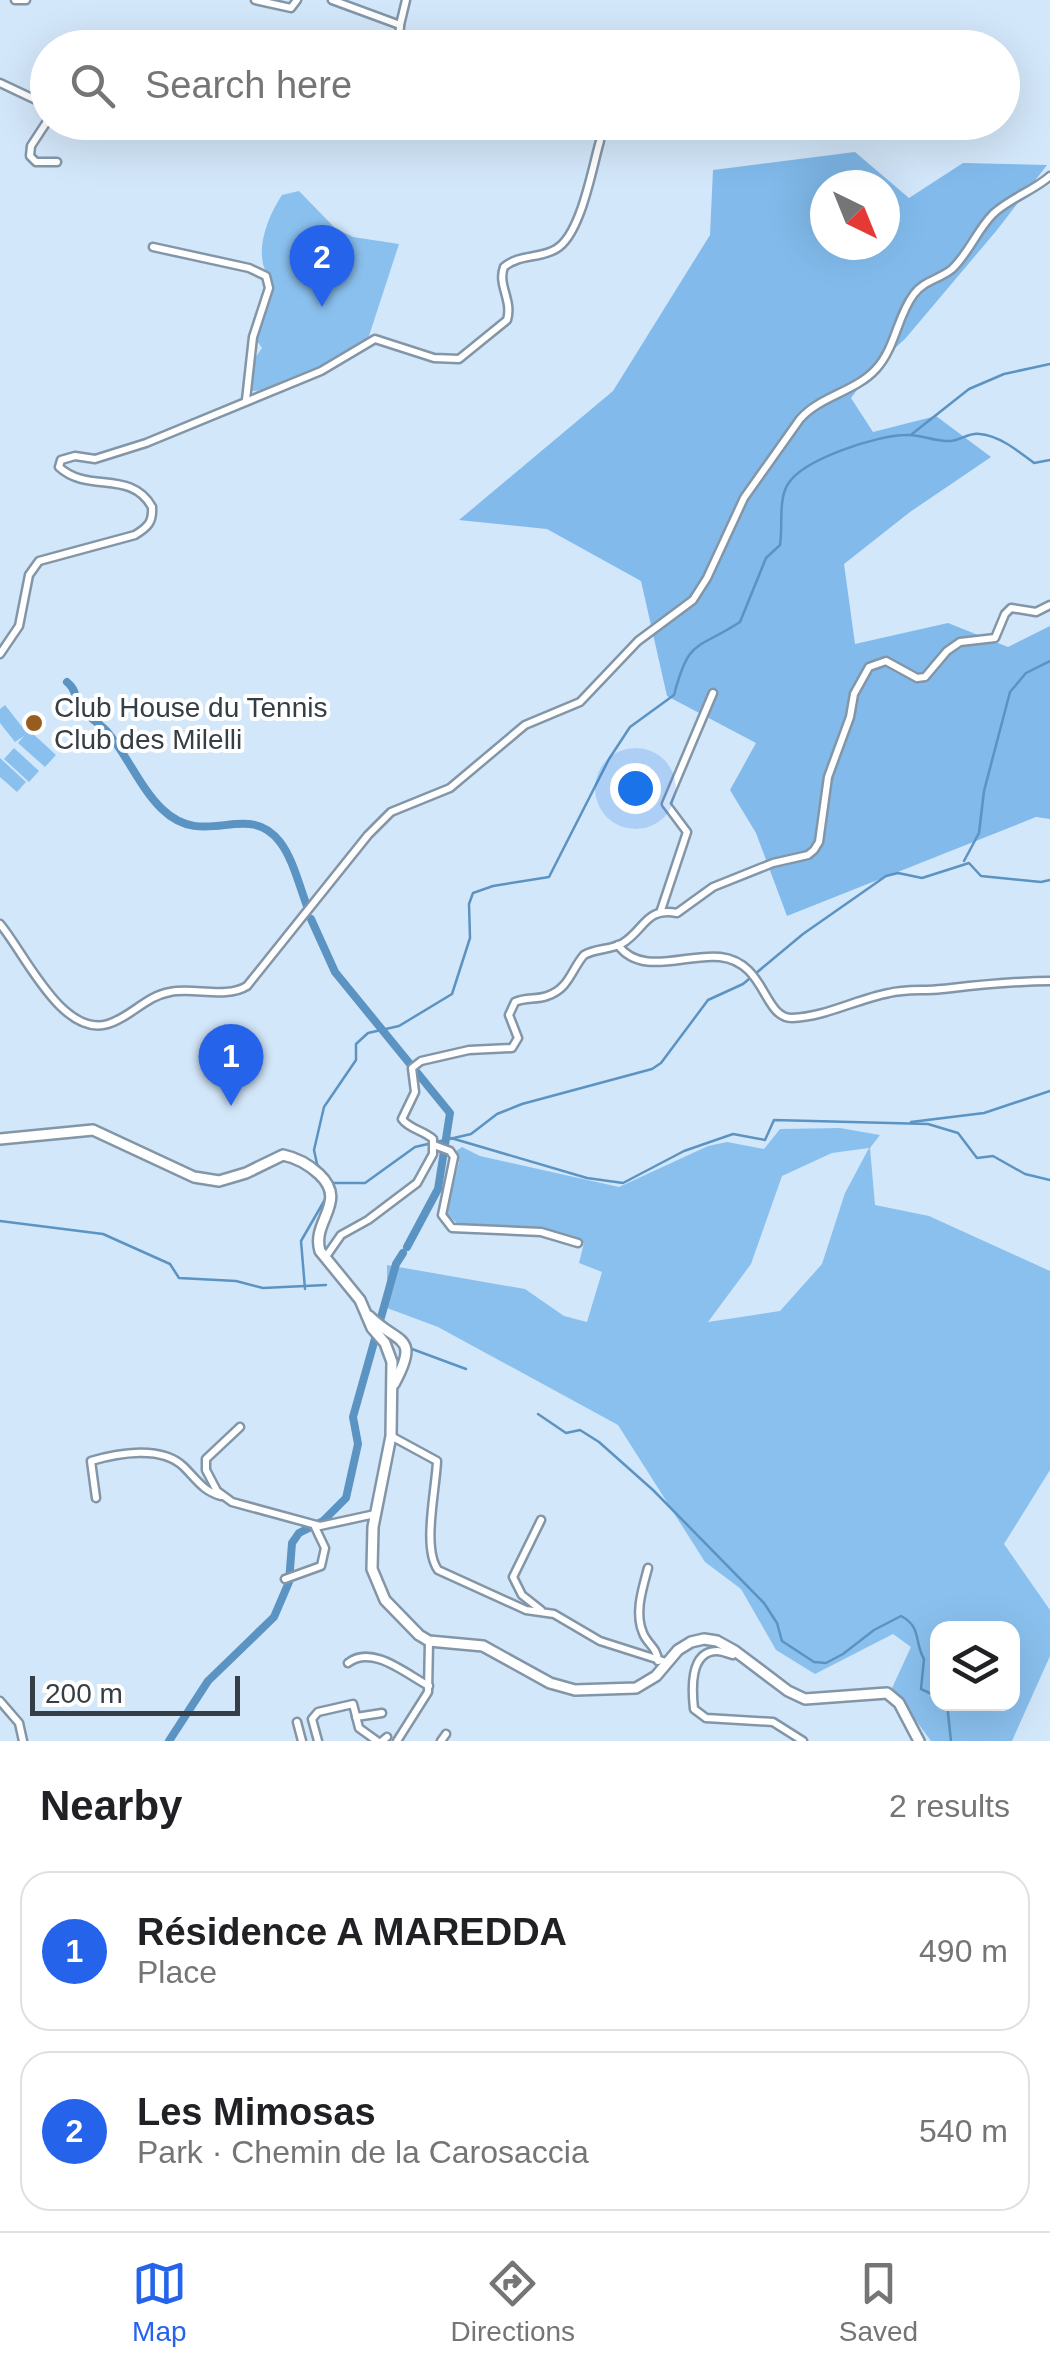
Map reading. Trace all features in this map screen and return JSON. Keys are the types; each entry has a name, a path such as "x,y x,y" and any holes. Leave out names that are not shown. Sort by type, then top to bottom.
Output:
{"street":[{"path":"15,0 26,0"},
{"path":"256,0 285,8 291,8 297,0"},
{"path":"332,0 400,26"},
{"path":"400,30 406,0"},
{"path":"0,82 30,97"},
{"path":"35,140 30,156 36,162 57,162"},
{"path":"0,654 19,626 29,575 39,561 135,534 153,520 152,507 134,486 80,478 64,472 59,467 61,460 114,456 320,371 376,340 423,355 459,358 508,320 510,303 501,275 504,267 513,260 551,252 567,240 600,141"},
{"path":"0,924 42,986 83,1022 98,1026 172,992 234,992 246,986 381,821 401,806 450,788 525,725 580,702 638,640 693,600 744,498 808,410 866,378 878,367 913,294 958,262 991,216 1050,176"},
{"path":"153,247 249,268 266,276 269,288 253,336 246,401"},
{"path":"662,910 676,913 714,887 814,850 819,842 828,777 854,694 869,667 886,661 917,678 926,677 947,651 960,642 996,638 1011,608 1036,612 1050,605"},
{"path":"578,1243 541,1232 452,1228 442,1215 454,1156 402,1119 413,1099 412,1068 421,1061 470,1050 512,1048 518,1038 510,1015 515,1002 547,996 569,982 584,955 618,946 662,910 687,832 666,804 713,693"},
{"path":"618,946 624,954 650,963 721,957 741,962 753,971 778,1013 791,1018 902,990 1050,981"},
{"path":"0,1139 93,1130 194,1176 218,1181 283,1155 309,1165 330,1186 330,1204 317,1242 324,1259 354,1292 392,1362 391,1436 376,1514 372,1569 385,1600 429,1641 483,1646 550,1683 575,1690 636,1688 656,1676 662,1662 691,1642 717,1641 805,1699 886,1692 899,1703 919,1741"},
{"path":"324,1259 340,1234 368,1220 417,1183 428,1166 434,1142"},
{"path":"364,1310 398,1335 407,1353 394,1386"},
{"path":"385,1343 398,1335"},
{"path":"222,1497 209,1478 206,1459 240,1427"},
{"path":"391,1436 436,1461 431,1548 438,1570 526,1610 554,1614 600,1641 662,1662"},
{"path":"96,1498 91,1461 161,1453 182,1466 208,1492 315,1526 333,1526 376,1514"},
{"path":"541,1520 514,1576 522,1595 542,1611"},
{"path":"289,1578 321,1566 325,1548 315,1526"},
{"path":"648,1568 640,1619 643,1635 662,1662"},
{"path":"397,1741 429,1686 429,1641"},
{"path":"735,1651 728,1655 710,1652 697,1665 692,1680 694,1709 706,1718 774,1722 803,1741"},
{"path":"348,1663 357,1656 370,1655 429,1686"},
{"path":"0,1701 19,1723 23,1741"},
{"path":"318,1741 312,1718 318,1712 353,1704 359,1728 382,1740"},
{"path":"356,1717 382,1713"},
{"path":"297,1722 302,1741"}],"shaded area":[{"path":"855,152 876,170 810,170 810,260 900,260 900,190 909,198 963,163 1047,165 997,230 851,398 873,432 936,416 991,457 910,512 844,564 855,644 948,623 1008,647 1050,626 1050,819 1036,817 787,916 756,833 730,790 756,743 667,696 641,581 547,529 459,520 613,391 710,235 713,170"},
{"path":"299,191 335,228 353,237 399,244 368,339 297,380 251,391 253,361 262,348 255,338 273,286 263,264 264,237 282,195"},
{"path":"5,705 27,733 30,731 56,755 45,767 18,743 24,736 15,742 0,723 0,709"},
{"path":"14,748 39,771 29,782 4,759"},
{"path":"0,758 26,782 17,792 0,777"},
{"path":"840,1128 880,1135 870,1148 875,1205 929,1216 1050,1271 1050,1470 1004,1544 1050,1610 1050,1656 1012,1741 931,1741 892,1688 911,1647 893,1634 815,1674 776,1650 741,1589 705,1562 618,1425 438,1327 387,1308 387,1265 525,1289 564,1316 587,1322 602,1272 579,1263 584,1243 557,1233 458,1224 446,1214 459,1162 456,1151 462,1147 480,1156 619,1187 708,1146 727,1142 764,1149 780,1129","holes":["869,1148 845,1193 822,1264 780,1311 708,1322 751,1264 782,1176 832,1153"]}],"waterway":[{"path":"912,434 969,389 1004,374 1050,364"},
{"path":"333,1184 317,1164 314,1150 324,1107 356,1060 356,1044 368,1033 399,1026 452,994 470,938 469,904 473,893 549,877 609,759 630,727 674,695 684,664 696,648 740,622 766,558 780,545 783,497 796,475 842,450 906,435 951,441 972,434 987,435 1034,463 1050,460"},
{"path":"964,861 979,833 984,791 1010,692 1026,673 1050,661"},
{"path":"67,682 81,708 109,734 162,809 178,821 194,826 254,825 280,842 307,906"},
{"path":"333,1183 365,1183 415,1147 471,1134 497,1114 522,1104 652,1069 661,1063 708,1000 743,984 803,934 886,876 898,873 922,878 969,863 981,876 1050,880"},
{"path":"311,919 335,972 450,1113 438,1189 407,1247"},
{"path":"911,1122 984,1113 1050,1091"},
{"path":"451,1138 587,1178 623,1183 684,1151 733,1134 765,1140 774,1120 928,1124 958,1133 977,1158 993,1156 1025,1174 1050,1180"},
{"path":"305,1289 301,1241 327,1196"},
{"path":"0,1221 103,1234 170,1264 179,1278 236,1281 263,1288 326,1285"},
{"path":"169,1741 208,1681 274,1617 289,1582 292,1543 299,1533 323,1521 346,1498 358,1444 353,1417 396,1264 403,1253"},
{"path":"412,1349 466,1369"},
{"path":"538,1414 566,1433 580,1430 599,1442 653,1490 764,1603 777,1623 782,1641 814,1662 826,1663 901,1616 908,1620 924,1659 921,1689 930,1693"},
{"path":"948,1711 951,1741"}],"place":[{"name":"Les Mimosas","path":"322,307"},
{"name":"Club House du Tennis Club des Milelli","path":"34,723"},
{"name":"Résidence A MAREDDA","path":"231,1106"}]}
